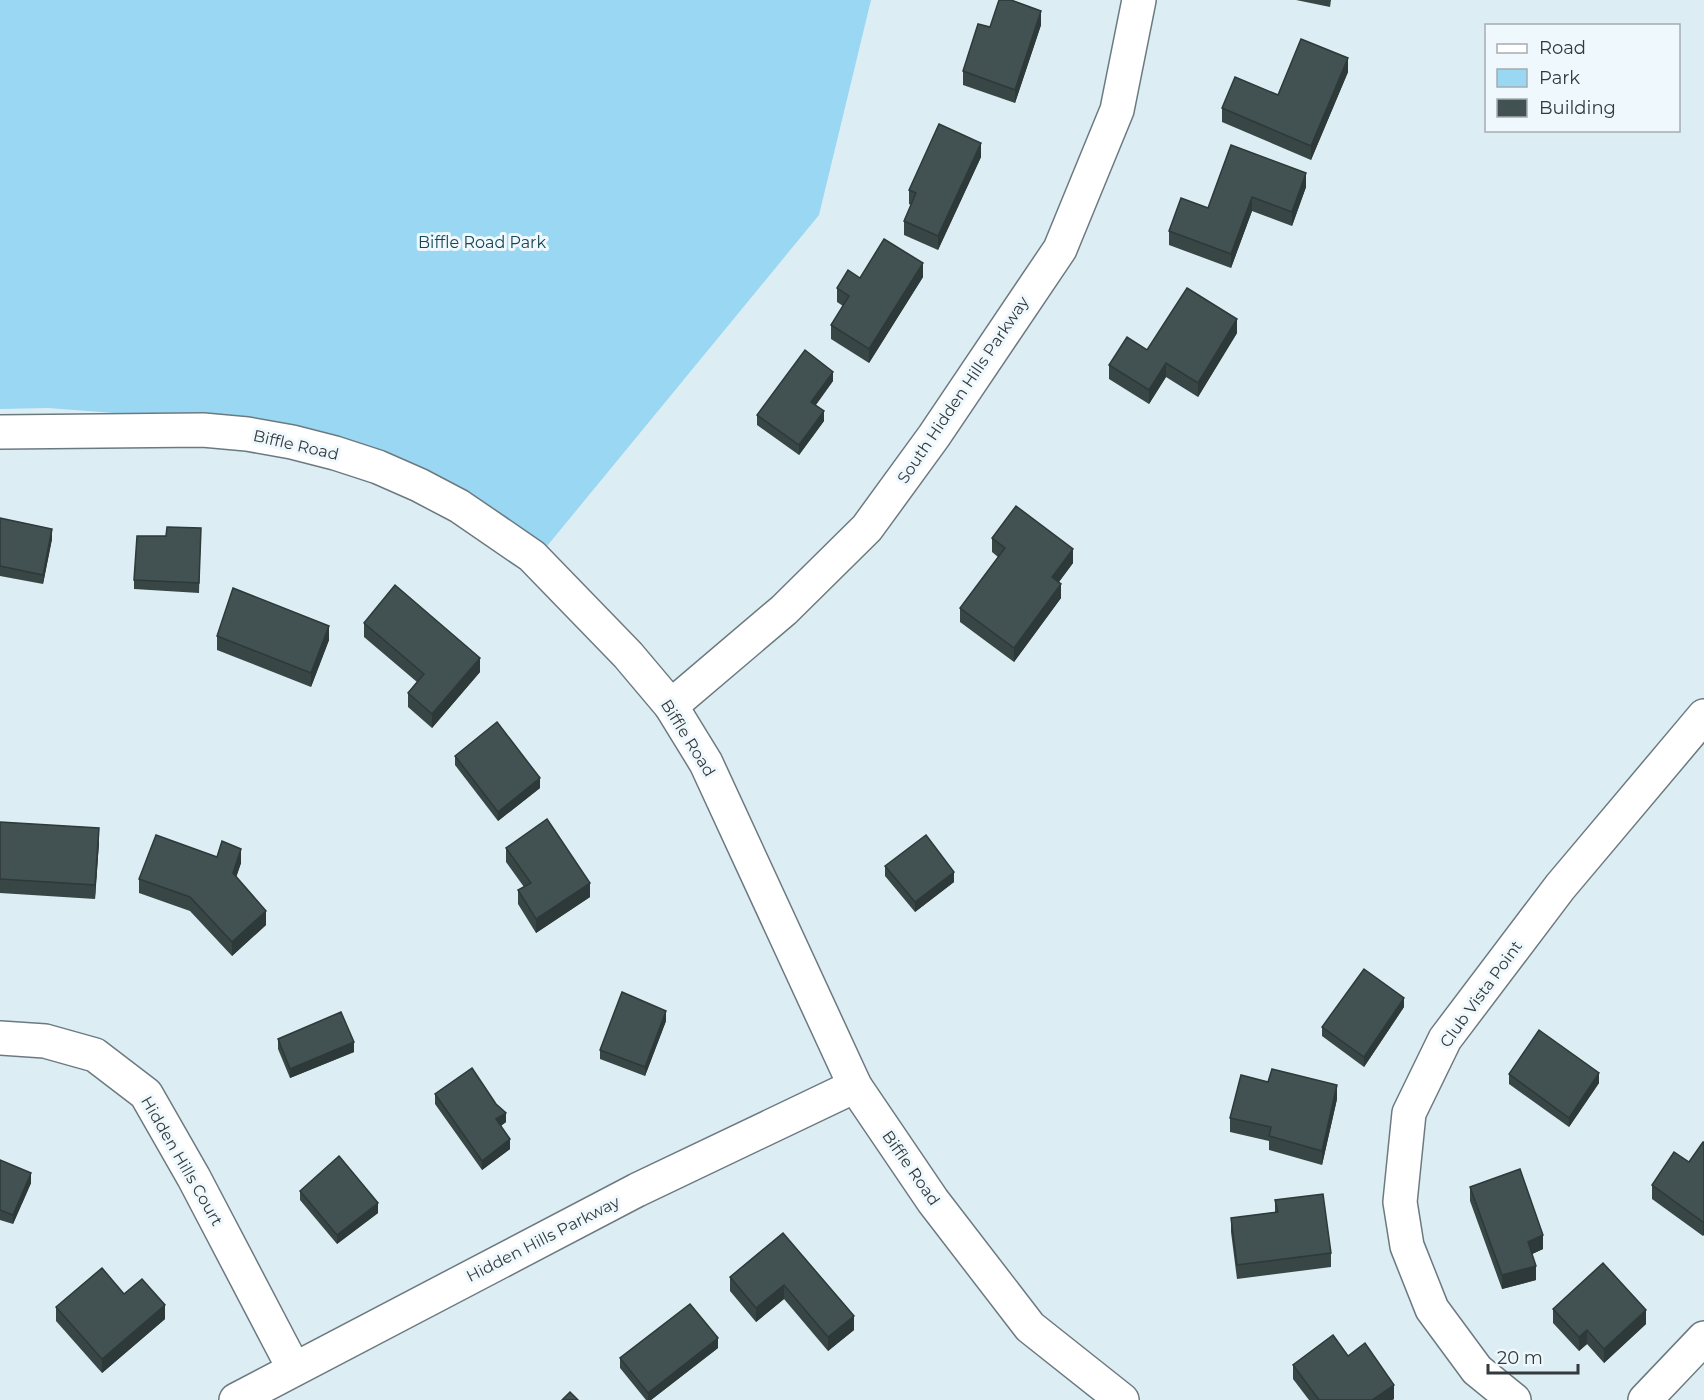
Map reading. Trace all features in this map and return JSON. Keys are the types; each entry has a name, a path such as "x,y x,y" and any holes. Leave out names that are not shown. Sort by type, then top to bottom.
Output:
{"street":[{"name":"South Hidden Hills Parkway","path":"671,706 784,610 867,528 934,436 1060,249 1117,110 1138,0"},
{"name":"Biffle Road","path":"0,432 158,429 236,433 292,442 378,467 419,485 459,506 532,556 628,655 671,706 706,763 855,1086 933,1201 1030,1327 1122,1400"},
{"name":"Club Vista Point","path":"1514,1400 1477,1370 1432,1309 1407,1246 1400,1202 1409,1113 1445,1039 1560,887 1704,716"},
{"name":"Hidden Hills Court","path":"0,1038 45,1041 94,1055 146,1094 194,1178 294,1369"},
{"name":"Hidden Hills Parkway","path":"236,1400 637,1190 855,1086"},
{"path":"1645,1400 1704,1338"}],"green space":[{"name":"Biffle Road Park","path":"0,0 871,0 819,215 543,551 233,422 48,408 0,409"}],"building":[{"path":"999,0 1011,0 1041,11 1015,90 963,71 978,24 990,27"},
{"path":"1301,39 1348,58 1311,146 1222,108 1235,77 1278,95"},
{"path":"939,124 981,143 938,236 904,221 916,193 909,190"},
{"path":"1231,145 1306,173 1292,212 1252,197 1231,254 1169,231 1181,198 1208,208"},
{"path":"884,239 923,263 869,349 831,325 849,296 837,288 848,270 860,278"},
{"path":"1187,288 1237,319 1198,383 1166,363 1149,390 1109,365 1127,337 1147,350"},
{"path":"805,350 833,372 811,402 824,411 799,445 757,415"},
{"path":"1016,506 1073,549 1052,577 1061,584 1014,648 960,608 1005,548 992,538"},
{"path":"0,518 52,529 43,575 0,566"},
{"path":"167,527 201,528 199,583 134,580 137,536 166,536"},
{"path":"395,585 480,658 432,714 408,693 424,674 364,623"},
{"path":"233,588 329,626 311,673 217,636"},
{"path":"497,722 540,778 498,812 455,756"},
{"path":"547,819 590,883 536,919 518,890 531,883 506,848"},
{"path":"0,822 99,828 95,885 0,879"},
{"path":"156,835 217,857 222,841 241,849 233,873 266,911 232,942 190,897 139,879"},
{"path":"926,835 954,872 915,902 885,866"},
{"path":"1364,969 1404,998 1364,1057 1322,1027"},
{"path":"622,992 666,1011 645,1067 600,1050"},
{"path":"341,1012 354,1042 290,1069 278,1039"},
{"path":"1539,1030 1599,1073 1569,1118 1509,1074"},
{"path":"472,1068 496,1104 506,1113 496,1119 510,1139 482,1161 435,1094"},
{"path":"1272,1069 1337,1085 1322,1151 1269,1136 1271,1127 1230,1118 1241,1075 1268,1082"},
{"path":"1703,1142 1703,1222 1652,1185 1674,1152 1689,1162"},
{"path":"339,1156 378,1203 337,1235 300,1191"},
{"path":"0,1160 31,1173 13,1215 0,1210"},
{"path":"1520,1169 1543,1235 1528,1242 1536,1266 1502,1275 1470,1187"},
{"path":"1323,1194 1331,1253 1237,1265 1231,1218 1278,1212 1275,1200"},
{"path":"783,1233 854,1316 828,1337 784,1285 756,1308 730,1277"},
{"path":"1603,1263 1646,1310 1604,1349 1587,1330 1579,1337 1553,1309"},
{"path":"102,1268 124,1294 142,1279 165,1305 102,1359 56,1307"},
{"path":"690,1304 718,1338 648,1393 620,1358"},
{"path":"1333,1335 1348,1356 1365,1343 1394,1385 1372,1400 1319,1400 1293,1365"},
{"path":"570,1392 578,1400 562,1400"}]}
